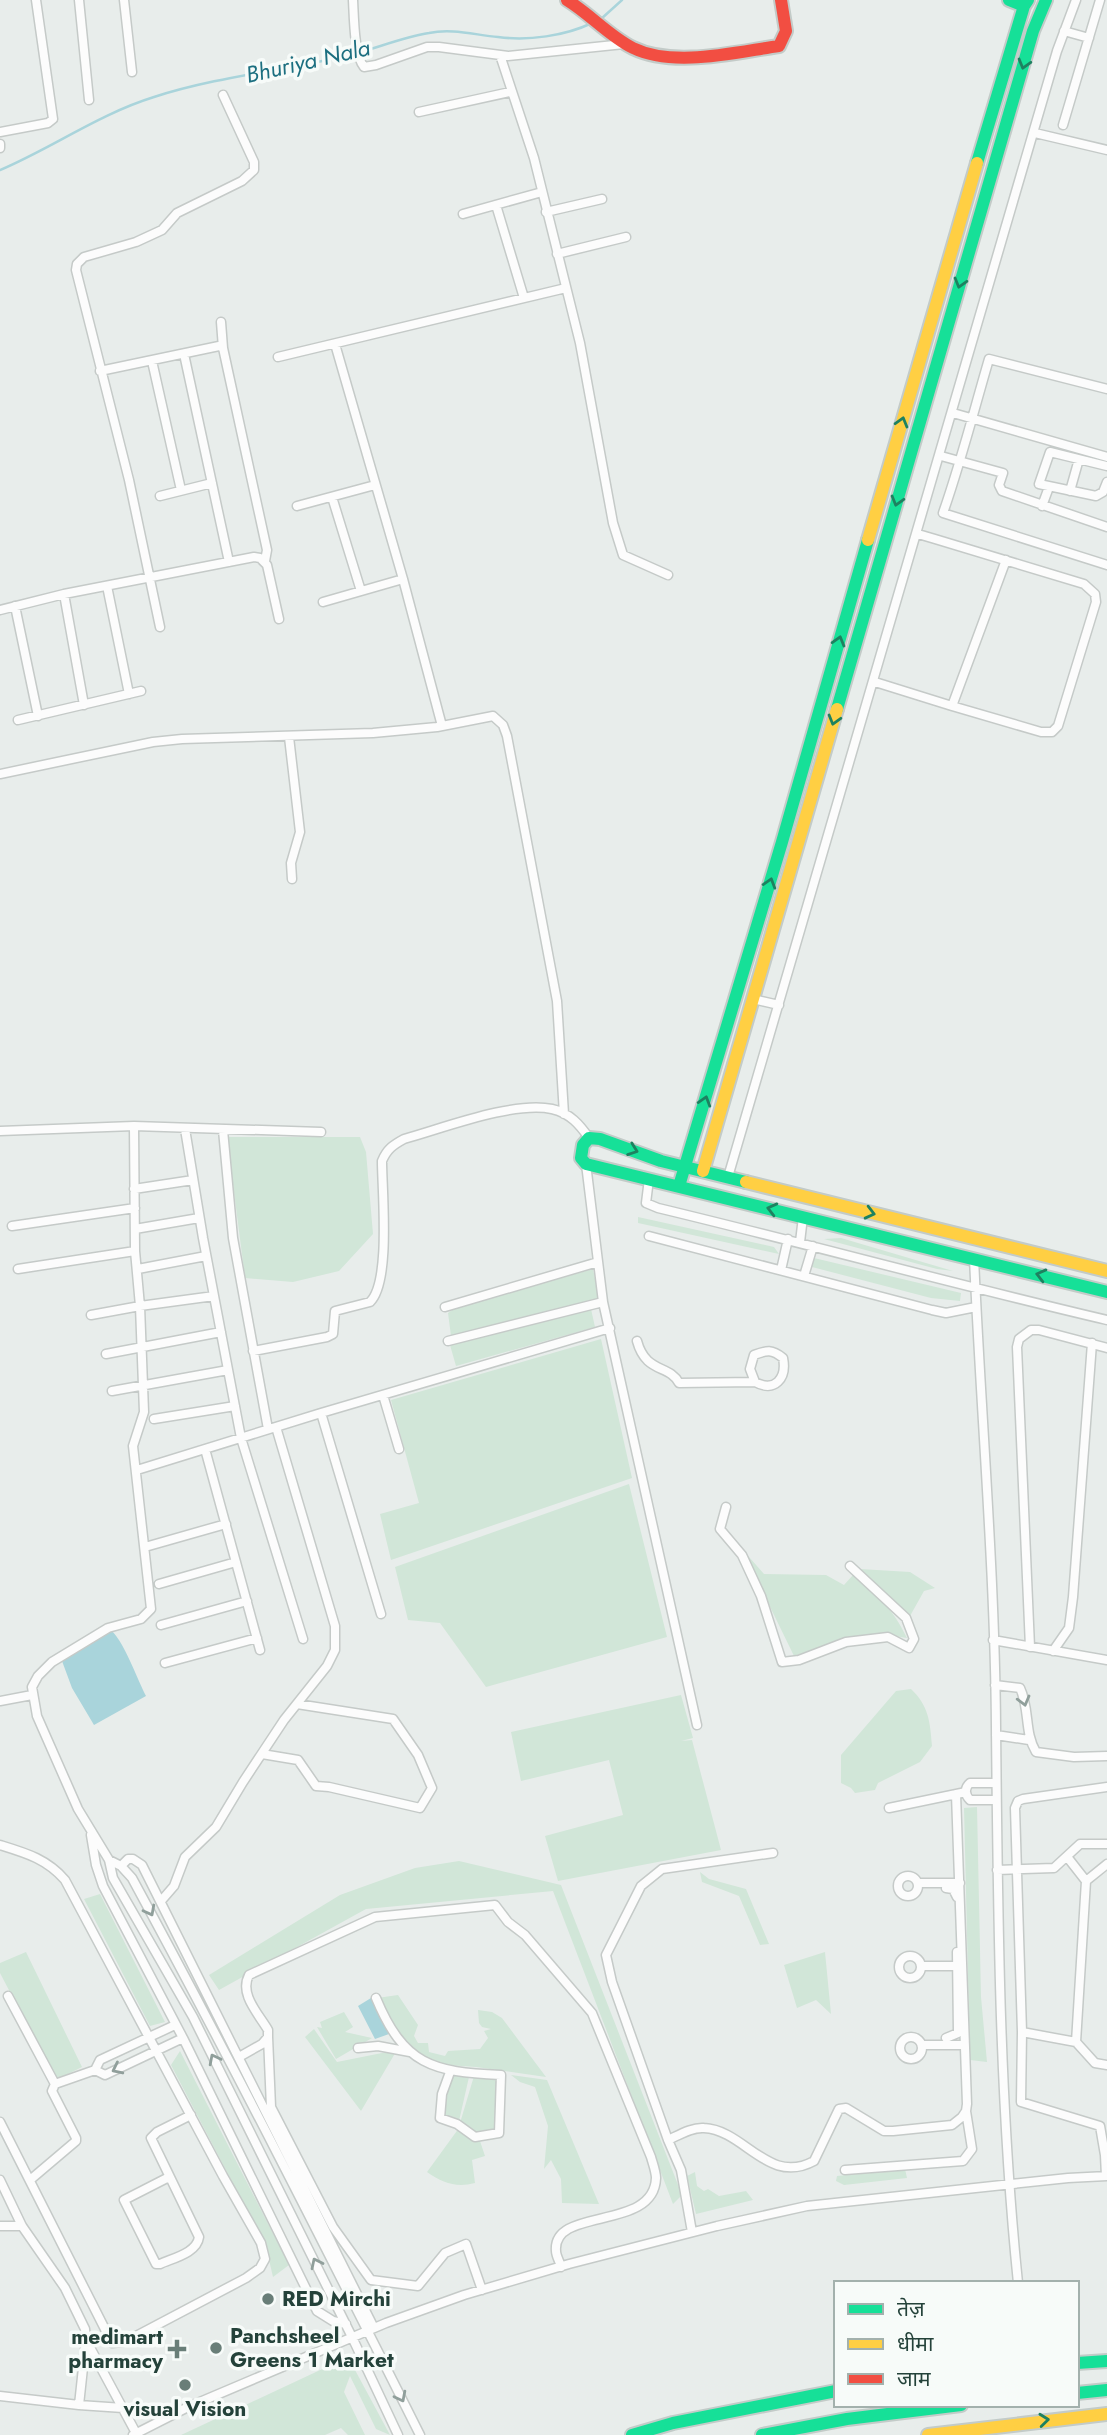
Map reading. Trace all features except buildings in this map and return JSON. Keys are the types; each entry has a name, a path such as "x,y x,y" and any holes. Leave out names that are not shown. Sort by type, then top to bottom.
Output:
{"street":[{"path":"0,132 48,123 53,119 36,0"},
{"path":"79,0 89,100"},
{"path":"124,0 132,72"},
{"path":"353,0 361,64 367,67 427,47 520,55 627,43"},
{"path":"567,0 627,43 662,58 779,46 785,41 787,33 782,0"},
{"path":"679,1186 782,842 946,265 1026,3 1009,0"},
{"path":"703,1171 1033,31 1046,0"},
{"path":"728,1177 1064,30 1076,0"},
{"path":"1063,125 1100,0"},
{"path":"1064,30 1089,38"},
{"path":"500,55 510,92 528,138 580,343 613,523 624,555 668,575"},
{"path":"419,112 510,92"},
{"path":"160,627 129,480 76,278 77,264 85,257 136,242 162,230 177,213 249,176 254,170 254,162 223,95"},
{"path":"1035,133 1107,150"},
{"path":"463,214 541,192"},
{"path":"546,212 602,199"},
{"path":"496,205 524,298"},
{"path":"557,254 626,237"},
{"path":"278,357 566,288"},
{"path":"220,323 223,348 267,550 265,561 279,619"},
{"path":"335,344 442,726"},
{"path":"100,371 219,346 223,348"},
{"path":"184,354 229,562"},
{"path":"1107,389 989,359 961,461 943,513 1107,565"},
{"path":"152,361 181,490"},
{"path":"953,413 1107,457"},
{"path":"1107,466 1050,452 1039,484 1096,496 1103,492 1107,482"},
{"path":"941,456 1003,473 999,485 1002,491 1107,527"},
{"path":"1070,491 1079,459"},
{"path":"160,496 212,483"},
{"path":"297,506 375,485"},
{"path":"1042,506 1049,487"},
{"path":"332,497 361,591"},
{"path":"875,682 1047,732 1058,726 1096,602 1095,594 1084,584 918,534"},
{"path":"0,610 64,594 254,557 265,561"},
{"path":"952,706 1006,560"},
{"path":"324,602 403,579"},
{"path":"107,586 129,694"},
{"path":"64,594 85,705"},
{"path":"15,606 38,716"},
{"path":"18,720 141,691"},
{"path":"0,774 162,741 373,733 442,726 494,716 503,725 507,736 557,1001 564,1114"},
{"path":"289,737 300,832 290,863 292,879"},
{"path":"753,999 779,1005"},
{"path":"253,1351 327,1337 333,1334 335,1329 335,1311 370,1303 374,1298 382,1266 384,1241 382,1161 394,1144 404,1139 530,1108 553,1109 564,1114 579,1123 589,1139"},
{"path":"134,1126 135,1251 144,1412 134,1446 151,1609 147,1615 108,1628 52,1662 38,1676 32,1687 32,1695 37,1716 90,1829 109,1860 113,1878 193,2017 346,2324 398,2435"},
{"path":"0,1131 134,1126 321,1132"},
{"path":"185,1129 241,1438 303,1639"},
{"path":"161,1901 174,1886 185,1857 216,1827 262,1754 327,1666 335,1650 336,1638 335,1626 272,1428 253,1351 233,1238 223,1130"},
{"path":"697,1725 603,1302 586,1164 581,1158 583,1145 589,1139 600,1139 685,1167 1011,1245 1107,1271"},
{"path":"586,1164 1107,1292"},
{"path":"649,1179 645,1198 649,1205 1107,1320"},
{"path":"134,1189 193,1180"},
{"path":"12,1226 135,1208"},
{"path":"800,1242 803,1217"},
{"path":"135,1229 199,1218"},
{"path":"649,1236 946,1312 976,1307"},
{"path":"781,1270 788,1239"},
{"path":"804,1276 813,1245"},
{"path":"18,1269 135,1251"},
{"path":"138,1269 206,1256"},
{"path":"974,1258 995,1685 1000,2011 1008,2184 1018,2281"},
{"path":"445,1307 598,1262"},
{"path":"90,1315 214,1296"},
{"path":"448,1342 603,1302"},
{"path":"137,1470 610,1328"},
{"path":"1030,1647 1017,1347 1019,1339 1031,1330 1039,1330 1107,1348"},
{"path":"106,1354 221,1332"},
{"path":"637,1340 644,1359 657,1369 675,1377 678,1383 755,1382 763,1387 774,1386 782,1379 785,1368 783,1358 767,1350 754,1355 750,1369 755,1382"},
{"path":"1052,1651 1069,1628 1092,1343"},
{"path":"112,1391 228,1370"},
{"path":"383,1395 399,1449"},
{"path":"154,1419 235,1406"},
{"path":"321,1413 381,1614"},
{"path":"205,1449 260,1650"},
{"path":"726,1507 720,1529 742,1555 761,1596 782,1662 799,1660 846,1642 888,1637 909,1648 915,1639 905,1618 850,1566"},
{"path":"145,1547 226,1524"},
{"path":"159,1584 236,1562"},
{"path":"161,1625 247,1601"},
{"path":"165,1663 257,1638"},
{"path":"993,1640 1107,1660"},
{"path":"995,1685 1020,1688 1026,1700 1029,1740 1036,1752 1074,1757 1107,1756"},
{"path":"0,1701 32,1695"},
{"path":"262,1754 298,1760 316,1786 420,1808 432,1788 418,1755 393,1719 297,1704"},
{"path":"996,1735 1029,1740"},
{"path":"995,1783 970,1783 966,1792 966,1796 972,1801 995,1800"},
{"path":"0,2180 22,2226 65,2288 82,2320 86,2340 134,2434 188,2407 370,2329 482,2290 692,2232 807,2206 1107,2176 1104,2128 1021,2102 1015,1808 1018,1801 1107,1787"},
{"path":"889,1808 966,1792"},
{"path":"946,2038 958,2033 960,1883 956,1794"},
{"path":"90,1829 96,1865 103,1886 183,2038 317,2311 333,2321 346,2324"},
{"path":"997,1870 1054,1868 1068,1858 1080,1844 1107,1844"},
{"path":"0,1845 42,1859 55,1868 65,1880 261,2243 265,2259 260,2268 246,2278 123,2342 112,2343 0,2122"},
{"path":"692,2232 681,2170 607,1966 606,1955 641,1886 662,1869 774,1853"},
{"path":"1068,1858 1086,1881 1076,2042"},
{"path":"121,1866 128,1859 137,1860 161,1901 239,2057 420,2435"},
{"path":"109,1860 121,1866 132,1878 224,2047 370,2329"},
{"path":"1086,1881 1107,1864"},
{"path":"918,1883 960,1883"},
{"path":"845,2170 963,2161 972,2149 966,2111 957,1893 946,1888"},
{"path":"482,2290 466,2244 446,2253 418,2286 371,2280 333,2227 271,2107 268,2030 246,1993 245,1983 249,1975 375,1917 495,1905 508,1922 525,1935 592,2013 651,2157 656,2177 654,2190 647,2202 634,2209 569,2228 559,2237 556,2250 561,2267"},
{"path":"922,1966 960,1966"},
{"path":"168,1973 181,1967"},
{"path":"8,1996 55,2084"},
{"path":"376,1998 387,2025 418,2059"},
{"path":"30,2180 76,2141 52,2091 55,2084 95,2070 100,2060 175,2025"},
{"path":"1021,2032 1076,2042 1095,2063 1107,2065"},
{"path":"239,2057 262,2044 268,2036"},
{"path":"95,2070 105,2075 183,2038"},
{"path":"922,2045 965,2045"},
{"path":"358,2048 379,2046 410,2052 418,2059 450,2072 501,2075 499,2133 475,2137 457,2124 440,2118 442,2094 450,2072"},
{"path":"668,2140 696,2128 706,2128 721,2132 775,2165 792,2166 814,2161 839,2109 846,2108 884,2131 952,2125 966,2111"},
{"path":"169,2177 124,2200 153,2261 160,2264 196,2247 200,2237 151,2138 157,2132 191,2115"},
{"path":"0,2226 22,2226"},
{"path":"79,2405 86,2340"},
{"path":"1079,2363 1107,2361"},
{"path":"1079,2393 1107,2390"},
{"path":"632,2435 673,2423 834,2391"},
{"path":"0,2396 123,2408"},
{"path":"762,2435 847,2419 945,2407"},
{"path":"928,2435 1107,2414"}],"green space":[{"path":"227,1137 360,1137 366,1152 373,1234 339,1271 293,1282 245,1278"},
{"path":"638,1217 774,1247 779,1254 638,1223"},
{"path":"841,1238 953,1271 824,1239"},
{"path":"814,1258 961,1293 960,1301 931,1298 812,1267"},
{"path":"593,1269 599,1298 451,1336 448,1313 455,1308"},
{"path":"591,1309 595,1327 456,1366 450,1345"},
{"path":"601,1339 632,1478 391,1560 380,1514 419,1503 391,1400"},
{"path":"629,1484 667,1637 486,1687 440,1623 408,1620 395,1567"},
{"path":"742,1549 764,1574 826,1575 844,1585 853,1575 884,1603 907,1638 881,1634 845,1639 794,1656"},
{"path":"860,1569 910,1572 935,1588 924,1591 910,1616"},
{"path":"911,1689 928,1715 932,1746 920,1762 878,1783 875,1790 855,1793 841,1783 841,1755 896,1691"},
{"path":"681,1695 693,1738 681,1741 692,1740 721,1850 558,1881 545,1836 623,1815 609,1760 521,1781 511,1732"},
{"path":"977,1807 981,1997 987,2062 970,2060 964,1808"},
{"path":"459,1861 561,1885 682,2195 673,2204 553,1891 366,1909 219,1990 209,1975 340,1895 415,1868"},
{"path":"700,1872 709,1879 746,1889 769,1944 760,1945 739,1896 702,1882"},
{"path":"100,1894 165,2022 150,2026 84,1899"},
{"path":"26,1952 82,2067 56,2080 0,1973 0,1963"},
{"path":"825,1952 831,2014 816,2000 797,2008 784,1965"},
{"path":"398,1995 418,2025 414,2036 418,2043 428,2043 429,2052 445,2056 448,2051 480,2049 488,2038 484,2031 491,2029 482,2027 479,2023 478,2010 492,2012 502,2018 546,2077 432,2064 400,2036 377,1998"},
{"path":"344,2012 353,2027 345,2032 372,2038 336,2059 317,2027 322,2028 320,2022"},
{"path":"314,2029 337,2062 397,2050 361,2111 305,2037"},
{"path":"180,2051 289,2265 273,2277 266,2247 171,2065"},
{"path":"454,2074 469,2077 459,2121 442,2117 443,2098"},
{"path":"511,2075 547,2080 599,2204 562,2203 561,2179 551,2160 544,2169 548,2126 535,2087 520,2082"},
{"path":"474,2076 500,2076 497,2132 474,2134 460,2123"},
{"path":"459,2128 480,2141 485,2156 472,2160 475,2183 450,2183 427,2172"},
{"path":"905,2169 907,2178 844,2185 836,2181 837,2176"},
{"path":"695,2172 697,2186 704,2191 708,2189 719,2196 746,2191 753,2200 696,2214 687,2176"},
{"path":"348,2357 390,2435 376,2429 350,2376 344,2392 365,2435 348,2435 341,2428 325,2435 181,2435"}],"water":[{"path":"109,1629 124,1649 146,1696 94,1725 72,1688 62,1661 66,1655"},
{"path":"371,1998 389,2034 375,2039 358,2006"}],"waterway":[{"name":"Bhuriya Nala","path":"601,19 622,0"},
{"name":"Bhuriya Nala","path":"0,170 114,112 154,97 199,85 349,55 429,33 455,32 534,38 570,31 592,23"}],"traffic: fast":[{"path":"1009,0 1024,6"},
{"path":"977,163 1028,0"},
{"path":"837,709 1033,31 1046,0"},
{"path":"679,1186 782,842 868,540"},
{"path":"746,1182 661,1161 600,1139 589,1138 583,1145 581,1158 586,1164 1107,1292"},
{"path":"1079,2363 1107,2361"},
{"path":"1079,2393 1107,2390"},
{"path":"632,2435 673,2423 834,2391"},
{"path":"762,2435 847,2419 945,2407"}],"traffic: slow":[{"path":"868,540 977,163"},
{"path":"703,1171 837,709"},
{"path":"746,1182 1107,1271"},
{"path":"928,2435 1107,2414"}],"traffic: jam":[{"path":"567,0 633,48 649,54 686,58 779,46 786,31 781,0"}],"place":[{"name":"RED Mirchi","path":"268,2299"},
{"name":"Panchsheel Greens 1 Market","path":"216,2348"},
{"name":"medimart pharmacy","path":"177,2349"},
{"name":"visual Vision","path":"185,2385"}]}
